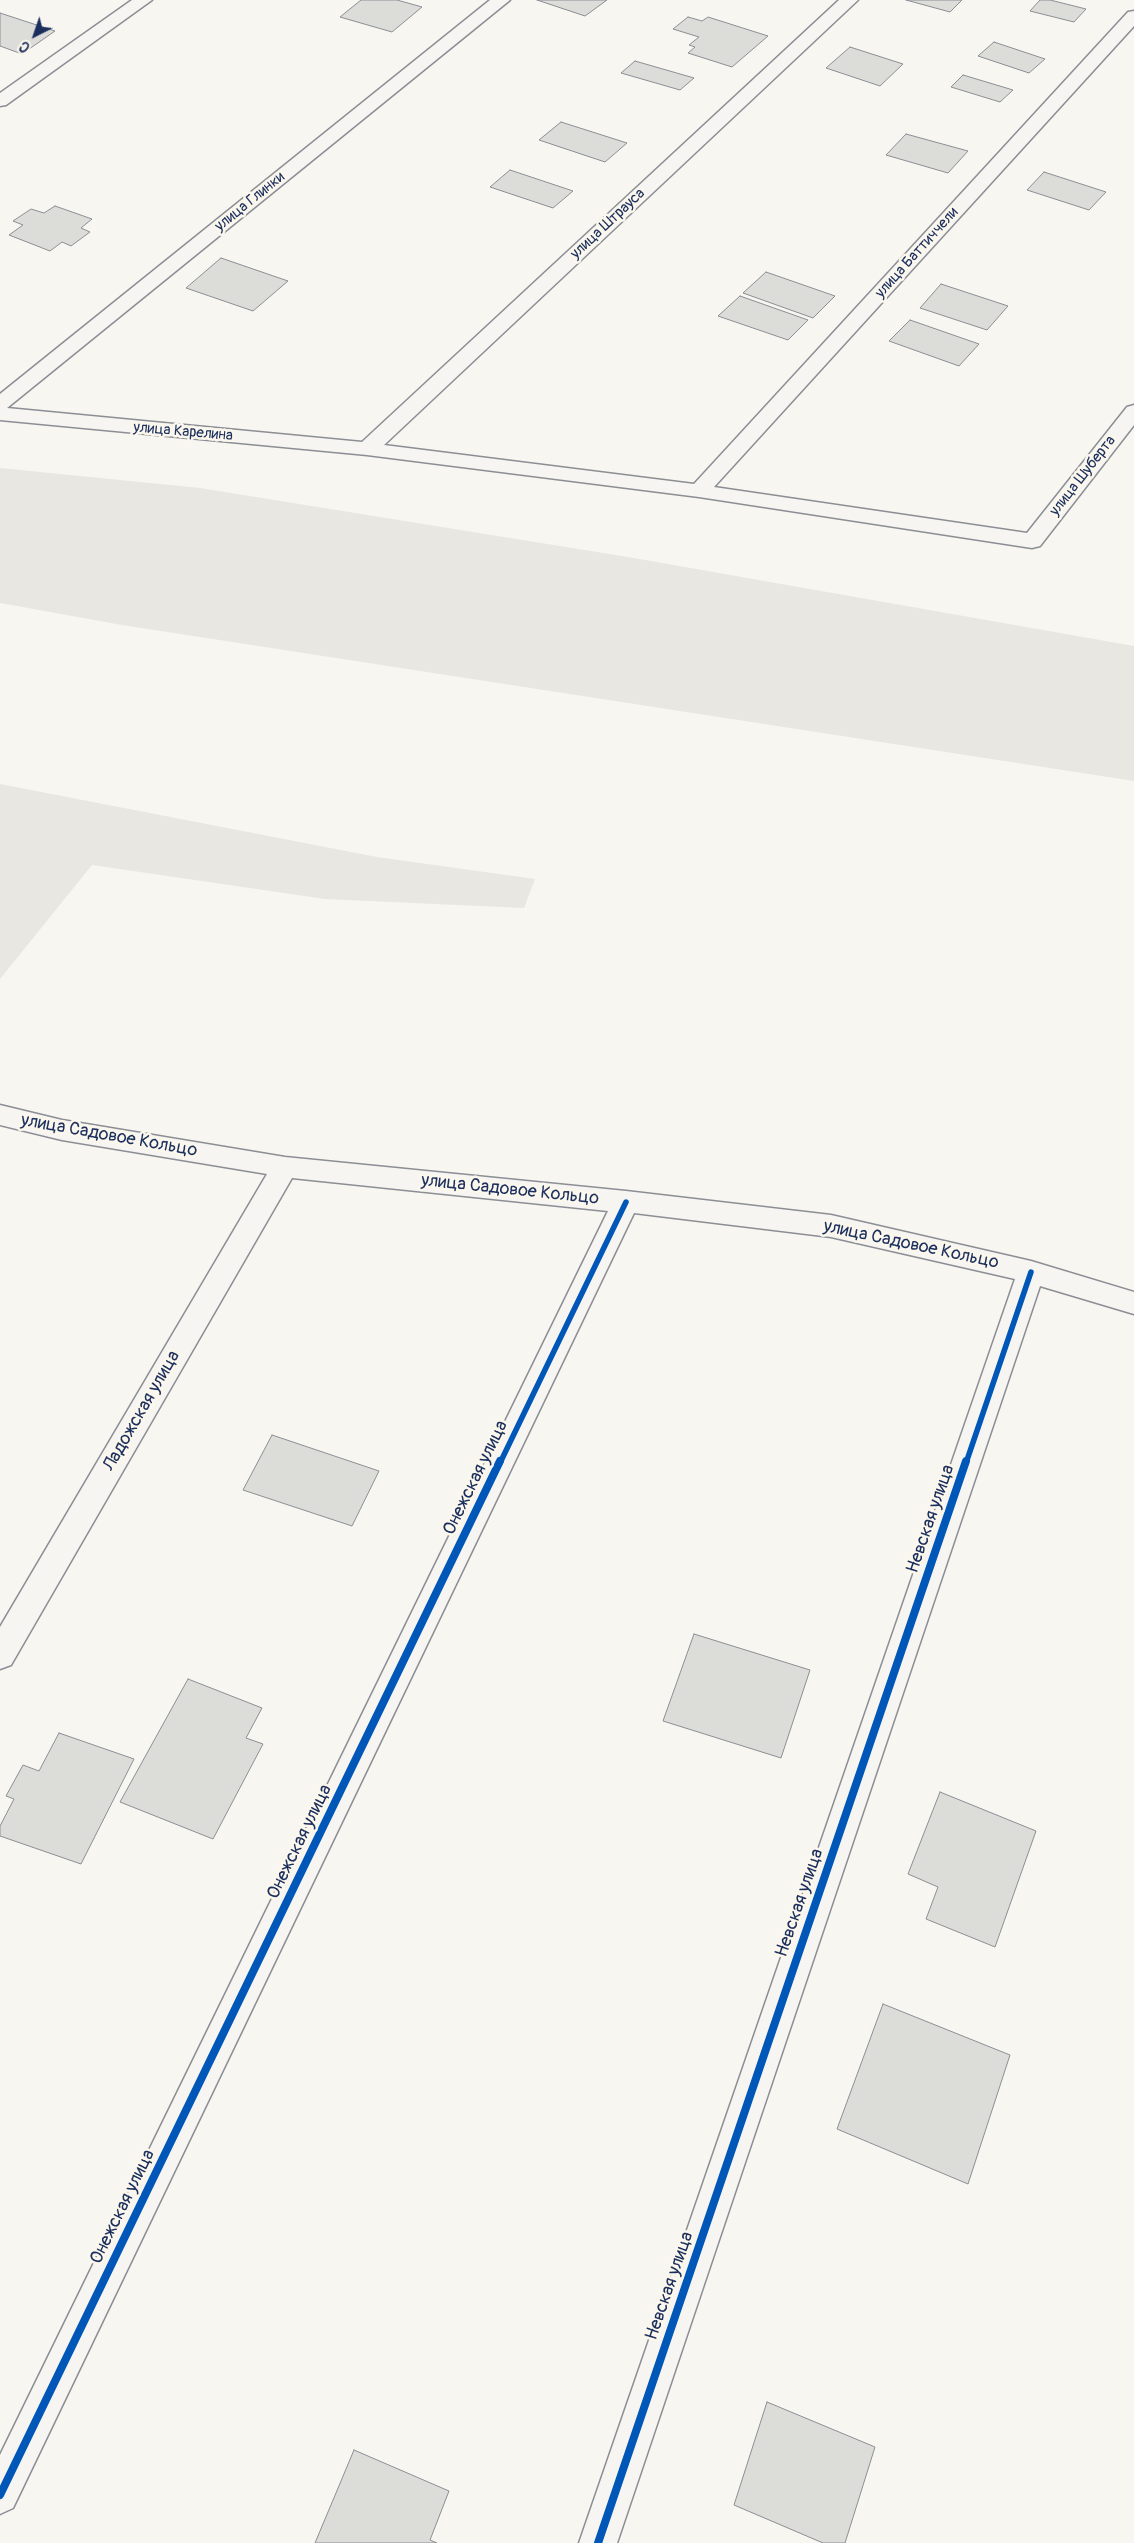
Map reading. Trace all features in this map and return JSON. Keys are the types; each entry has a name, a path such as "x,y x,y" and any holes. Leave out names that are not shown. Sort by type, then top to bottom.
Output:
{"street":[{"path":"0,101 143,0"},
{"name":"улица Глинки","path":"0,404 500,0"},
{"name":"улица Штрауса","path":"367,449 849,0"},
{"name":"улица Баттиччели","path":"699,491 1134,16"},
{"name":"улица Шуберта","path":"1032,541 1134,411"},
{"name":"улица Карелина","path":"0,414 367,449 699,491 1032,541"},
{"name":"улица Садовое Кольцо","path":"0,1115 62,1130 285,1167 626,1202 831,1226 1030,1272 1134,1303"},
{"name":"Ладожская улица","path":"0,1655 285,1167"},
{"name":"Онежская улица","path":"0,2495 626,1202"},
{"name":"Невская улица","path":"598,2543 1030,1272"}],"shaded area":[{"path":"0,468 200,488 628,557 1134,646 1134,781 122,625 0,603"},
{"path":"0,784 377,857 535,879 524,908 325,899 92,865 0,979"}],"building":[{"path":"361,0 397,0 422,7 392,32 340,17"},
{"path":"537,0 607,0 585,16"},
{"path":"906,0 962,0 950,12"},
{"path":"1040,0 1050,0 1086,9 1074,22 1030,11"},
{"path":"0,13 55,31 22,54 0,46"},
{"path":"688,17 702,21 708,17 768,36 732,67 688,53 695,47 689,45 699,37 673,29"},
{"path":"994,42 1045,59 1029,73 978,56"},
{"path":"850,47 903,64 880,86 826,68"},
{"path":"635,61 694,78 680,90 621,73"},
{"path":"963,75 1013,90 1000,102 951,87"},
{"path":"561,122 627,143 605,162 539,140"},
{"path":"906,134 968,151 948,173 886,155"},
{"path":"510,170 573,191 553,208 490,187"},
{"path":"1044,172 1106,192 1089,210 1027,190"},
{"path":"55,206 92,219 81,228 90,232 71,246 62,242 50,251 9,235 23,225 13,221 31,209 44,213"},
{"path":"221,258 288,281 253,311 186,288"},
{"path":"766,272 835,296 813,318 743,293"},
{"path":"941,284 1008,306 987,330 920,308"},
{"path":"740,296 808,320 788,340 718,316"},
{"path":"910,320 979,344 959,366 889,341"},
{"path":"272,1435 379,1471 352,1526 243,1490"},
{"path":"694,1634 810,1670 781,1758 663,1721"},
{"path":"188,1679 262,1708 246,1738 263,1744 213,1839 120,1802"},
{"path":"59,1733 134,1759 81,1864 0,1836 0,1826 14,1799 6,1796 23,1765 39,1771"},
{"path":"940,1792 1036,1831 995,1947 926,1919 938,1887 908,1874"},
{"path":"883,2004 1010,2055 968,2184 837,2129"},
{"path":"767,2402 875,2447 845,2543 823,2543 734,2505"},
{"path":"354,2450 449,2491 430,2540 437,2543 315,2543"}],"cycle path":[{"path":"0,2495 626,1202"},
{"path":"598,2543 1031,1272"}]}
